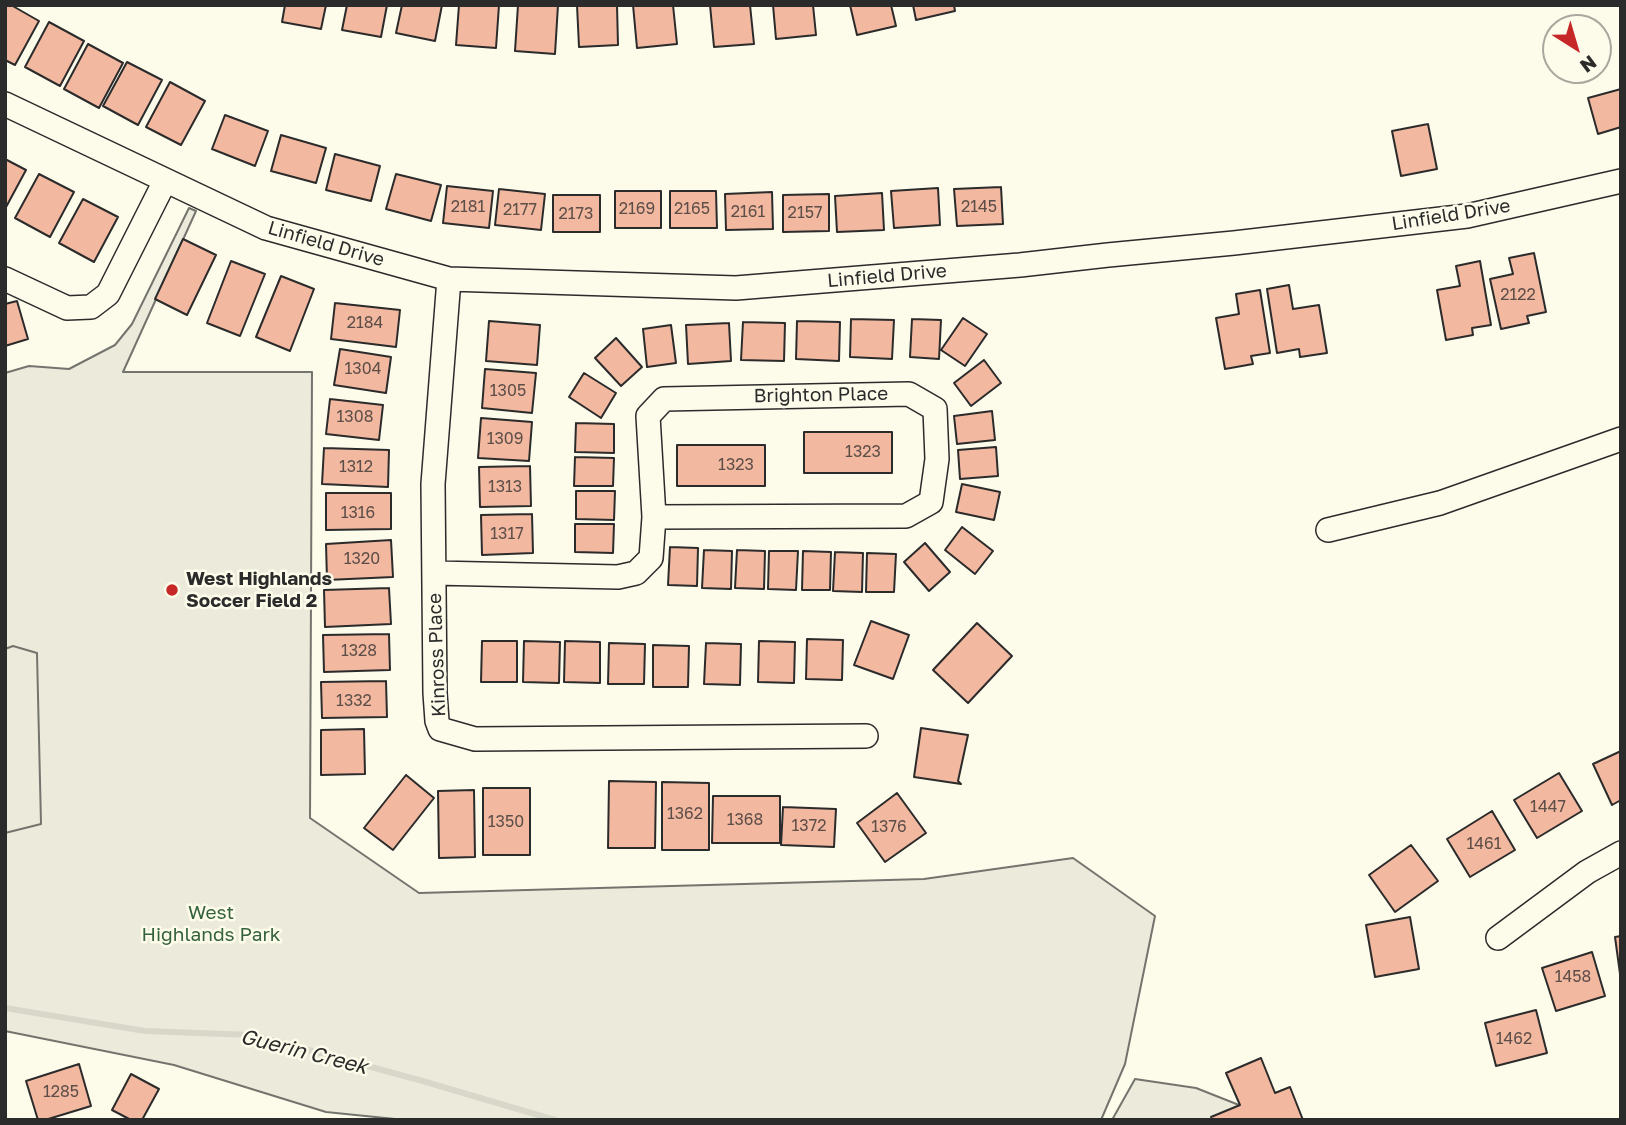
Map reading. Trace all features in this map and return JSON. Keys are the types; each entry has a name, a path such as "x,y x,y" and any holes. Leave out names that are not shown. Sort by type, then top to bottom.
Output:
{"street":[{"name":"Linfield Drive","path":"5,104 266,228 449,279 736,288 1007,266 1467,216 1621,181"},
{"path":"5,279 67,308 91,307 108,294 165,181"},
{"name":"Kinross Place","path":"449,279 433,484 435,693 440,729 475,739 866,736"},
{"name":"Brighton Place","path":"435,573 618,578 636,573 651,558 654,517 648,416 664,399 909,394 935,409 937,459 931,502 906,516 654,517"},
{"path":"1328,530 1440,503 1621,439"},
{"path":"1498,938 1587,872 1621,853"},
{"path":"1587,872 1621,872"}],"green space":[{"name":"West Highlands Park","path":"189,208 196,211 123,372 312,372 310,818 419,893 924,879 1073,858 1155,916 1125,1064 1101,1120 405,1120 326,1112 174,1065 5,1031 5,373 29,366 69,369 115,345 132,324"},
{"path":"1135,1079 1196,1088 1239,1105 1267,1120 1112,1120"}],"shaded area":[{"path":"13,646 37,653 41,824 5,833 5,649"}],"building":[{"path":"5,5 11,5 39,21 15,65 5,60"},
{"path":"285,5 326,5 321,29 282,22"},
{"path":"347,5 387,5 381,37 342,30"},
{"path":"402,5 442,5 435,41 396,33"},
{"path":"459,5 499,5 496,48 456,45"},
{"path":"518,5 558,5 555,54 515,51"},
{"path":"577,5 617,5 618,45 579,47"},
{"path":"633,5 673,5 677,44 637,48"},
{"path":"710,5 750,5 754,44 714,47"},
{"path":"773,5 813,5 816,35 776,39"},
{"path":"850,5 891,5 896,26 857,35"},
{"path":"913,5 954,5 955,11 916,20"},
{"path":"49,22 84,41 60,86 25,67"},
{"path":"88,44 123,63 99,108 64,89"},
{"path":"127,62 162,80 138,125 103,106"},
{"path":"170,82 205,101 181,145 146,127"},
{"path":"1621,89 1621,127 1598,134 1588,98"},
{"path":"225,115 268,131 255,166 212,149"},
{"path":"1428,124 1437,169 1401,176 1392,131"},
{"path":"281,135 326,148 316,183 271,171"},
{"path":"335,154 380,166 371,201 326,190"},
{"path":"5,159 26,170 5,209"},
{"path":"39,174 74,192 50,237 15,218"},
{"path":"396,174 441,185 431,221 386,209"},
{"path":"447,186 493,191 489,228 443,223"},
{"path":"1001,187 1003,224 957,226 954,189"},
{"path":"938,188 940,225 894,228 891,191"},
{"path":"499,189 545,194 541,230 495,225"},
{"path":"615,191 661,191 661,228 615,228"},
{"path":"670,191 716,191 717,228 670,228"},
{"path":"772,192 773,229 726,230 725,194"},
{"path":"882,193 884,230 837,232 835,196"},
{"path":"829,194 829,231 783,232 783,195"},
{"path":"553,195 600,195 600,232 553,232"},
{"path":"83,199 118,217 94,262 59,243"},
{"path":"183,239 216,255 187,315 155,299"},
{"path":"1534,253 1546,312 1527,316 1529,323 1501,329 1490,279 1513,274 1509,258"},
{"path":"231,261 265,274 240,336 207,323"},
{"path":"1480,261 1491,325 1472,328 1473,335 1446,340 1437,290 1460,286 1456,266"},
{"path":"281,276 314,289 290,351 256,337"},
{"path":"1289,285 1293,309 1319,305 1327,353 1300,357 1299,349 1277,353 1267,289"},
{"path":"1260,290 1270,353 1251,356 1253,364 1225,369 1216,318 1239,314 1236,294"},
{"path":"17,301 28,339 5,346 5,304"},
{"path":"335,303 400,310 396,347 331,339"},
{"path":"963,318 987,334 965,366 941,350"},
{"path":"851,319 894,320 892,359 850,357"},
{"path":"912,319 941,320 939,359 910,357"},
{"path":"489,321 540,325 537,365 486,361"},
{"path":"797,321 840,322 839,361 796,359"},
{"path":"743,322 785,323 784,361 741,360"},
{"path":"729,323 731,361 688,364 686,325"},
{"path":"671,325 676,363 647,367 643,329"},
{"path":"616,338 642,367 621,386 595,358"},
{"path":"340,349 391,357 386,393 334,385"},
{"path":"984,360 1001,383 971,406 954,383"},
{"path":"485,369 536,373 532,413 482,408"},
{"path":"584,373 616,393 601,418 569,397"},
{"path":"330,399 383,405 379,440 326,434"},
{"path":"992,411 995,440 957,444 954,416"},
{"path":"481,418 532,422 529,461 478,458"},
{"path":"576,423 614,424 614,453 575,452"},
{"path":"804,432 892,432 892,473 804,473"},
{"path":"677,445 765,445 765,486 677,486"},
{"path":"996,447 998,476 960,479 958,450"},
{"path":"324,448 389,450 388,487 322,484"},
{"path":"575,457 614,458 613,486 574,486"},
{"path":"530,466 531,506 480,507 479,467"},
{"path":"962,484 1000,492 994,520 956,512"},
{"path":"576,491 615,491 614,520 576,519"},
{"path":"326,493 391,493 391,529 326,530"},
{"path":"532,514 533,553 482,555 481,515"},
{"path":"575,524 614,524 613,553 575,552"},
{"path":"962,527 993,551 975,574 945,550"},
{"path":"391,540 393,577 327,580 326,544"},
{"path":"925,543 950,572 929,591 904,562"},
{"path":"670,547 698,548 697,586 668,585"},
{"path":"704,550 732,551 731,589 702,588"},
{"path":"737,550 765,551 764,589 735,588"},
{"path":"769,551 798,551 796,590 768,589"},
{"path":"803,551 831,552 830,590 802,590"},
{"path":"835,552 863,553 862,592 833,591"},
{"path":"867,553 896,554 894,592 866,592"},
{"path":"389,588 391,624 325,627 324,590"},
{"path":"871,621 909,635 893,679 854,665"},
{"path":"977,623 1012,656 968,703 933,670"},
{"path":"389,634 390,670 324,672 323,635"},
{"path":"807,639 843,640 842,680 806,679"},
{"path":"482,641 517,641 517,682 481,682"},
{"path":"524,641 560,642 559,683 523,682"},
{"path":"565,641 600,642 600,683 564,682"},
{"path":"759,641 795,642 794,683 758,682"},
{"path":"609,643 645,644 644,684 608,684"},
{"path":"706,643 741,644 740,685 704,684"},
{"path":"653,645 689,646 688,687 653,687"},
{"path":"386,681 387,717 322,718 321,682"},
{"path":"921,728 968,735 958,781 961,784 914,777"},
{"path":"364,729 365,774 321,775 321,730"},
{"path":"1621,751 1621,800 1612,805 1593,764"},
{"path":"1559,773 1582,811 1537,838 1514,800"},
{"path":"406,775 434,798 393,850 364,828"},
{"path":"609,781 656,782 655,848 608,848"},
{"path":"662,782 709,783 709,850 662,850"},
{"path":"483,788 530,788 530,855 483,855"},
{"path":"474,790 475,857 439,858 438,791"},
{"path":"897,793 926,833 885,862 857,823"},
{"path":"713,796 780,796 780,843 712,843"},
{"path":"783,807 836,809 834,847 781,845"},
{"path":"1492,811 1515,850 1470,877 1447,839"},
{"path":"1411,845 1438,881 1395,912 1369,875"},
{"path":"1410,917 1419,969 1375,977 1366,925"},
{"path":"1621,936 1621,981 1615,937"},
{"path":"1592,952 1605,996 1556,1011 1542,968"},
{"path":"1536,1010 1547,1053 1496,1066 1485,1023"},
{"path":"1261,1058 1275,1093 1290,1087 1303,1120 1213,1120 1211,1117 1240,1105 1226,1073"},
{"path":"79,1064 91,1106 38,1120 26,1081"},
{"path":"131,1074 159,1089 142,1120 131,1120 112,1110"}],"waterway":[{"name":"Guerin Creek","path":"5,1008 145,1031 253,1035 555,1120"}],"place":[{"name":"West Highlands Soccer Field 2","path":"172,590"}]}
